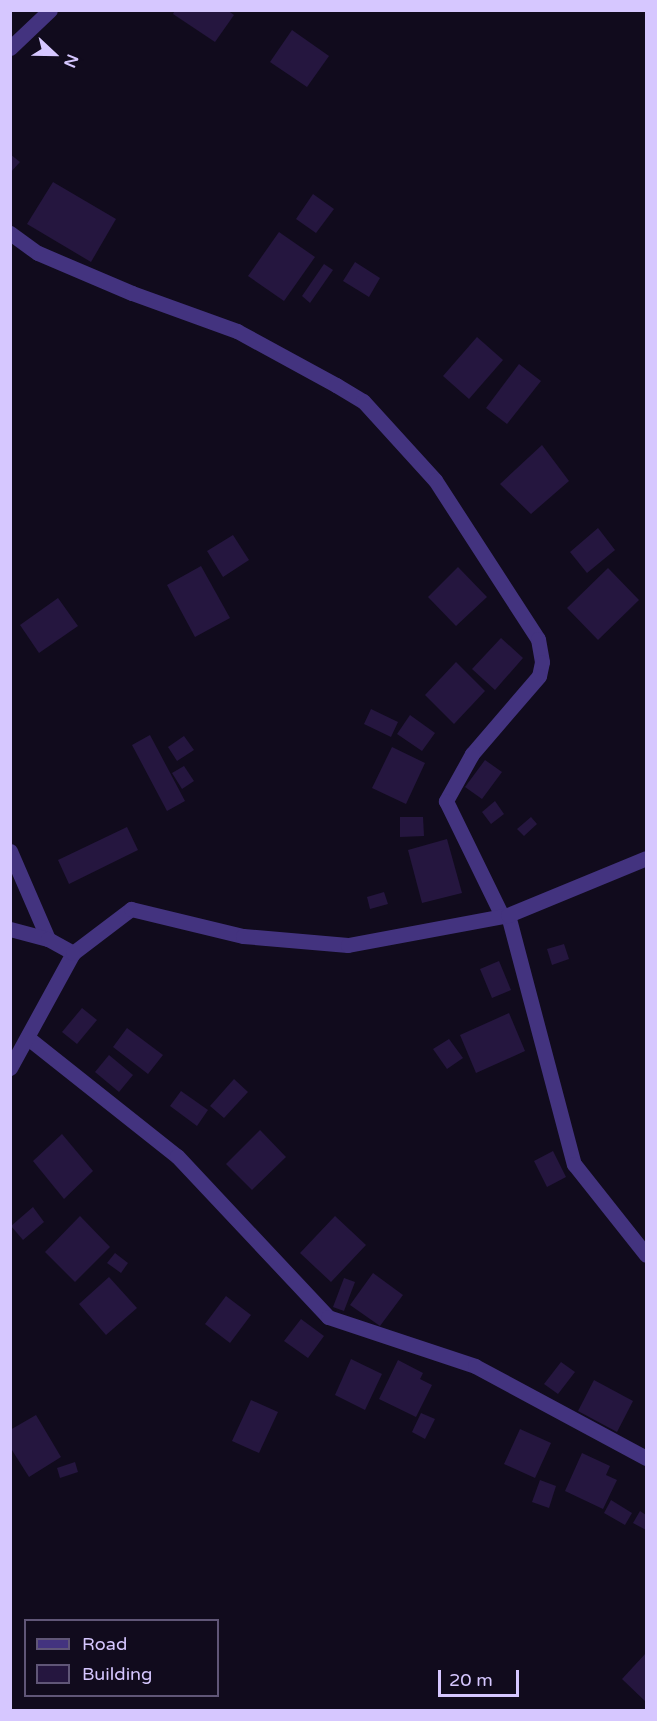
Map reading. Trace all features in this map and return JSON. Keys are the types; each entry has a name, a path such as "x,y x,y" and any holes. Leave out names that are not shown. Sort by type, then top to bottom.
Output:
{"street":[{"path":"10,48 50,10"},
{"path":"10,233 38,253 132,294 237,332 363,401 435,480 538,639 542,662 539,676 472,754 446,801 505,916 574,1164 646,1255"},
{"path":"10,850 48,939"},
{"path":"10,1068 73,953 131,909 243,936 348,945 505,916 646,858"},
{"path":"10,929 48,939 73,953"},
{"path":"28,1038 177,1156 328,1317 475,1366 646,1458"}],"building":[{"path":"175,10 227,10 234,15 215,42 173,14"},
{"path":"292,30 329,56 307,87 270,62"},
{"path":"10,154 20,162 10,173"},
{"path":"53,182 116,219 91,262 27,224"},
{"path":"313,194 334,209 316,233 296,219"},
{"path":"279,232 315,257 284,301 248,276"},
{"path":"355,262 380,278 369,297 343,281"},
{"path":"324,264 333,270 310,303 302,296"},
{"path":"477,337 503,360 469,399 443,376"},
{"path":"519,364 541,381 507,424 486,408"},
{"path":"542,445 569,481 531,514 500,484"},
{"path":"598,528 615,550 587,573 570,552"},
{"path":"233,535 249,560 223,577 207,551"},
{"path":"201,566 230,618 195,637 167,585"},
{"path":"458,567 487,597 456,626 428,597"},
{"path":"608,568 639,600 598,640 567,608"},
{"path":"58,598 78,626 39,653 20,625"},
{"path":"501,638 523,658 495,690 472,669"},
{"path":"456,662 485,691 454,724 425,695"},
{"path":"371,709 398,722 391,737 364,724"},
{"path":"410,715 435,733 422,751 397,734"},
{"path":"150,735 185,801 167,811 132,745"},
{"path":"184,736 194,750 177,761 168,747"},
{"path":"392,747 425,763 406,804 372,788"},
{"path":"485,760 502,772 482,799 465,787"},
{"path":"184,766 194,781 182,789 172,773"},
{"path":"495,801 504,814 491,824 482,812"},
{"path":"400,817 423,817 424,836 400,837"},
{"path":"531,817 537,824 524,836 517,829"},
{"path":"127,827 138,850 69,884 58,860"},
{"path":"447,839 462,893 422,903 408,850"},
{"path":"384,892 388,904 370,909 367,897"},
{"path":"564,944 569,959 552,965 547,949"},
{"path":"499,961 511,990 492,998 480,969"},
{"path":"82,1008 97,1020 77,1044 62,1032"},
{"path":"509,1013 525,1051 476,1073 460,1035"},
{"path":"127,1028 163,1055 148,1074 113,1047"},
{"path":"449,1039 463,1058 447,1069 433,1049"},
{"path":"109,1055 133,1075 119,1092 95,1072"},
{"path":"234,1079 248,1092 224,1118 210,1106"},
{"path":"181,1091 208,1110 197,1126 170,1106"},
{"path":"260,1130 286,1157 252,1190 226,1164"},
{"path":"62,1134 93,1171 64,1199 33,1161"},
{"path":"553,1151 566,1177 547,1187 534,1161"},
{"path":"33,1207 44,1222 23,1240 11,1226"},
{"path":"80,1216 110,1247 75,1282 45,1252"},
{"path":"335,1216 366,1245 331,1282 300,1253"},
{"path":"115,1253 128,1263 121,1273 107,1263"},
{"path":"373,1273 403,1295 380,1326 350,1305"},
{"path":"109,1277 137,1308 106,1335 79,1304"},
{"path":"344,1278 355,1282 344,1311 333,1307"},
{"path":"226,1296 251,1315 230,1343 205,1324"},
{"path":"301,1319 324,1336 308,1358 284,1341"},
{"path":"351,1359 382,1374 365,1410 335,1395"},
{"path":"398,1360 423,1373 420,1379 432,1385 416,1417 379,1399"},
{"path":"561,1362 575,1372 558,1394 544,1384"},
{"path":"594,1380 633,1401 617,1432 578,1411"},
{"path":"251,1400 278,1412 259,1453 232,1441"},
{"path":"421,1413 435,1419 425,1439 412,1432"},
{"path":"36,1415 61,1457 29,1477 10,1447 10,1430"},
{"path":"520,1429 551,1443 535,1478 504,1464"},
{"path":"582,1453 610,1466 606,1475 617,1480 603,1509 565,1491"},
{"path":"75,1462 78,1472 60,1478 57,1468"},
{"path":"540,1480 556,1486 549,1508 532,1502"},
{"path":"611,1500 632,1513 625,1525 604,1513"},
{"path":"640,1511 646,1515 646,1530 633,1523"},
{"path":"646,1653 646,1702 622,1679"}]}
